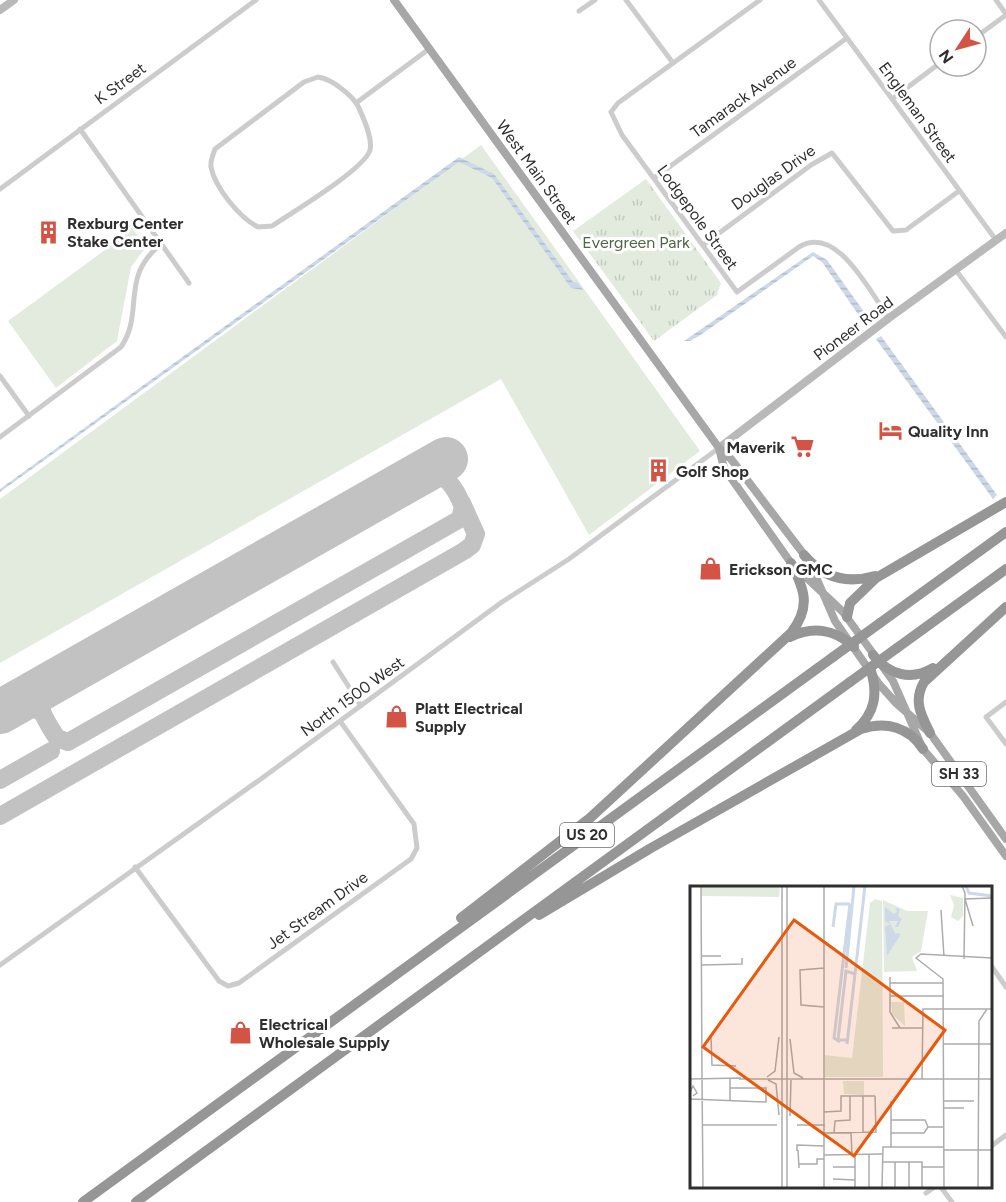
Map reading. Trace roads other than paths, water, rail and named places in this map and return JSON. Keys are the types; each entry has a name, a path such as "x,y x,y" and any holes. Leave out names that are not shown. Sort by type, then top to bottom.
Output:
{"highway":[{"path":"848,617 849,607 856,596 884,573 1006,502"},
{"name":"US 20","path":"83,1202 1006,532"},
{"path":"804,555 821,571 836,578 860,580 884,573"},
{"path":"780,644 796,627 805,606 804,589 791,563"},
{"name":"US 20","path":"136,1202 1006,569"},
{"path":"930,733 919,708 920,692 928,677 1006,607"},
{"name":"SH 33","path":"341,1014 590,818 780,644 802,632 820,630 840,636 854,647"},
{"path":"873,655 886,668 908,676 926,672 951,655"},
{"path":"854,732 868,718 874,704 875,690 871,670"},
{"name":"SH 33","path":"475,954 651,848 854,732 876,726 893,726 911,735 923,749"}],"main road":[{"name":"West Main Street","path":"394,0 719,448 731,459 804,555 835,621 890,697 930,733 1006,839"},
{"name":"West Main Street","path":"719,448 724,468 791,563 848,617 897,687 923,749 963,796 1006,856"}],"street":[{"path":"0,10 14,0"},
{"name":"K Street","path":"0,189 256,0"},
{"path":"579,11 595,0"},
{"path":"626,0 673,63"},
{"path":"602,111 611,112 618,103 760,0"},
{"name":"Engleman Street","path":"819,0 996,240"},
{"path":"988,28 1006,14 996,0"},
{"name":"Tamarack Avenue","path":"654,178 847,38"},
{"path":"356,103 429,49"},
{"path":"892,99 928,72"},
{"path":"312,79 332,80 356,103 371,144 368,155 360,165 272,226 253,225 231,202 217,182 211,164 215,149 220,143 312,79"},
{"name":"Lodgepole Street","path":"611,112 615,125 737,292 808,241 819,240 838,249 889,318"},
{"path":"80,129 189,283"},
{"name":"Douglas Drive","path":"703,245 811,165 832,153 893,231 906,230 959,191"},
{"name":"Pioneer Road","path":"719,448 955,268 1006,233"},
{"path":"0,437 121,347 129,329 137,273 145,257 160,244"},
{"path":"955,268 1006,337"},
{"path":"0,376 29,416"},
{"name":"North 1500 West","path":"0,965 502,602 569,559 719,448"},
{"path":"333,662 361,706"},
{"path":"1006,702 986,717 1006,744"},
{"name":"Jet Stream Drive","path":"135,867 219,981 228,986 239,983 411,859 417,848 414,824 340,721"},
{"path":"991,965 1006,987"},
{"path":"991,1146 1006,1134"},
{"path":"927,1193 935,1187"},
{"path":"940,1187 952,1202"}],"water":[{"path":"459,157 494,174 573,282 578,283 583,290 571,288 492,178 459,162 0,492 0,489"},
{"path":"813,252 827,260 867,316 862,320 822,262 813,256 699,336 690,341 684,341"},
{"path":"881,336 997,495 993,499 876,339"}],"place":[{"name":"Rexburg Center Stake Center","path":"49,232"},
{"name":"Quality Inn","path":"890,431"},
{"name":"Maverik","path":"803,447"},
{"name":"Golf Shop","path":"658,471"},
{"name":"Erickson GMC","path":"711,569"},
{"name":"Platt Electrical Supply","path":"397,717"},
{"name":"Electrical Wholesale Supply","path":"241,1033"}],"park label":[{"name":"Evergreen Park","path":"636,242"}]}
